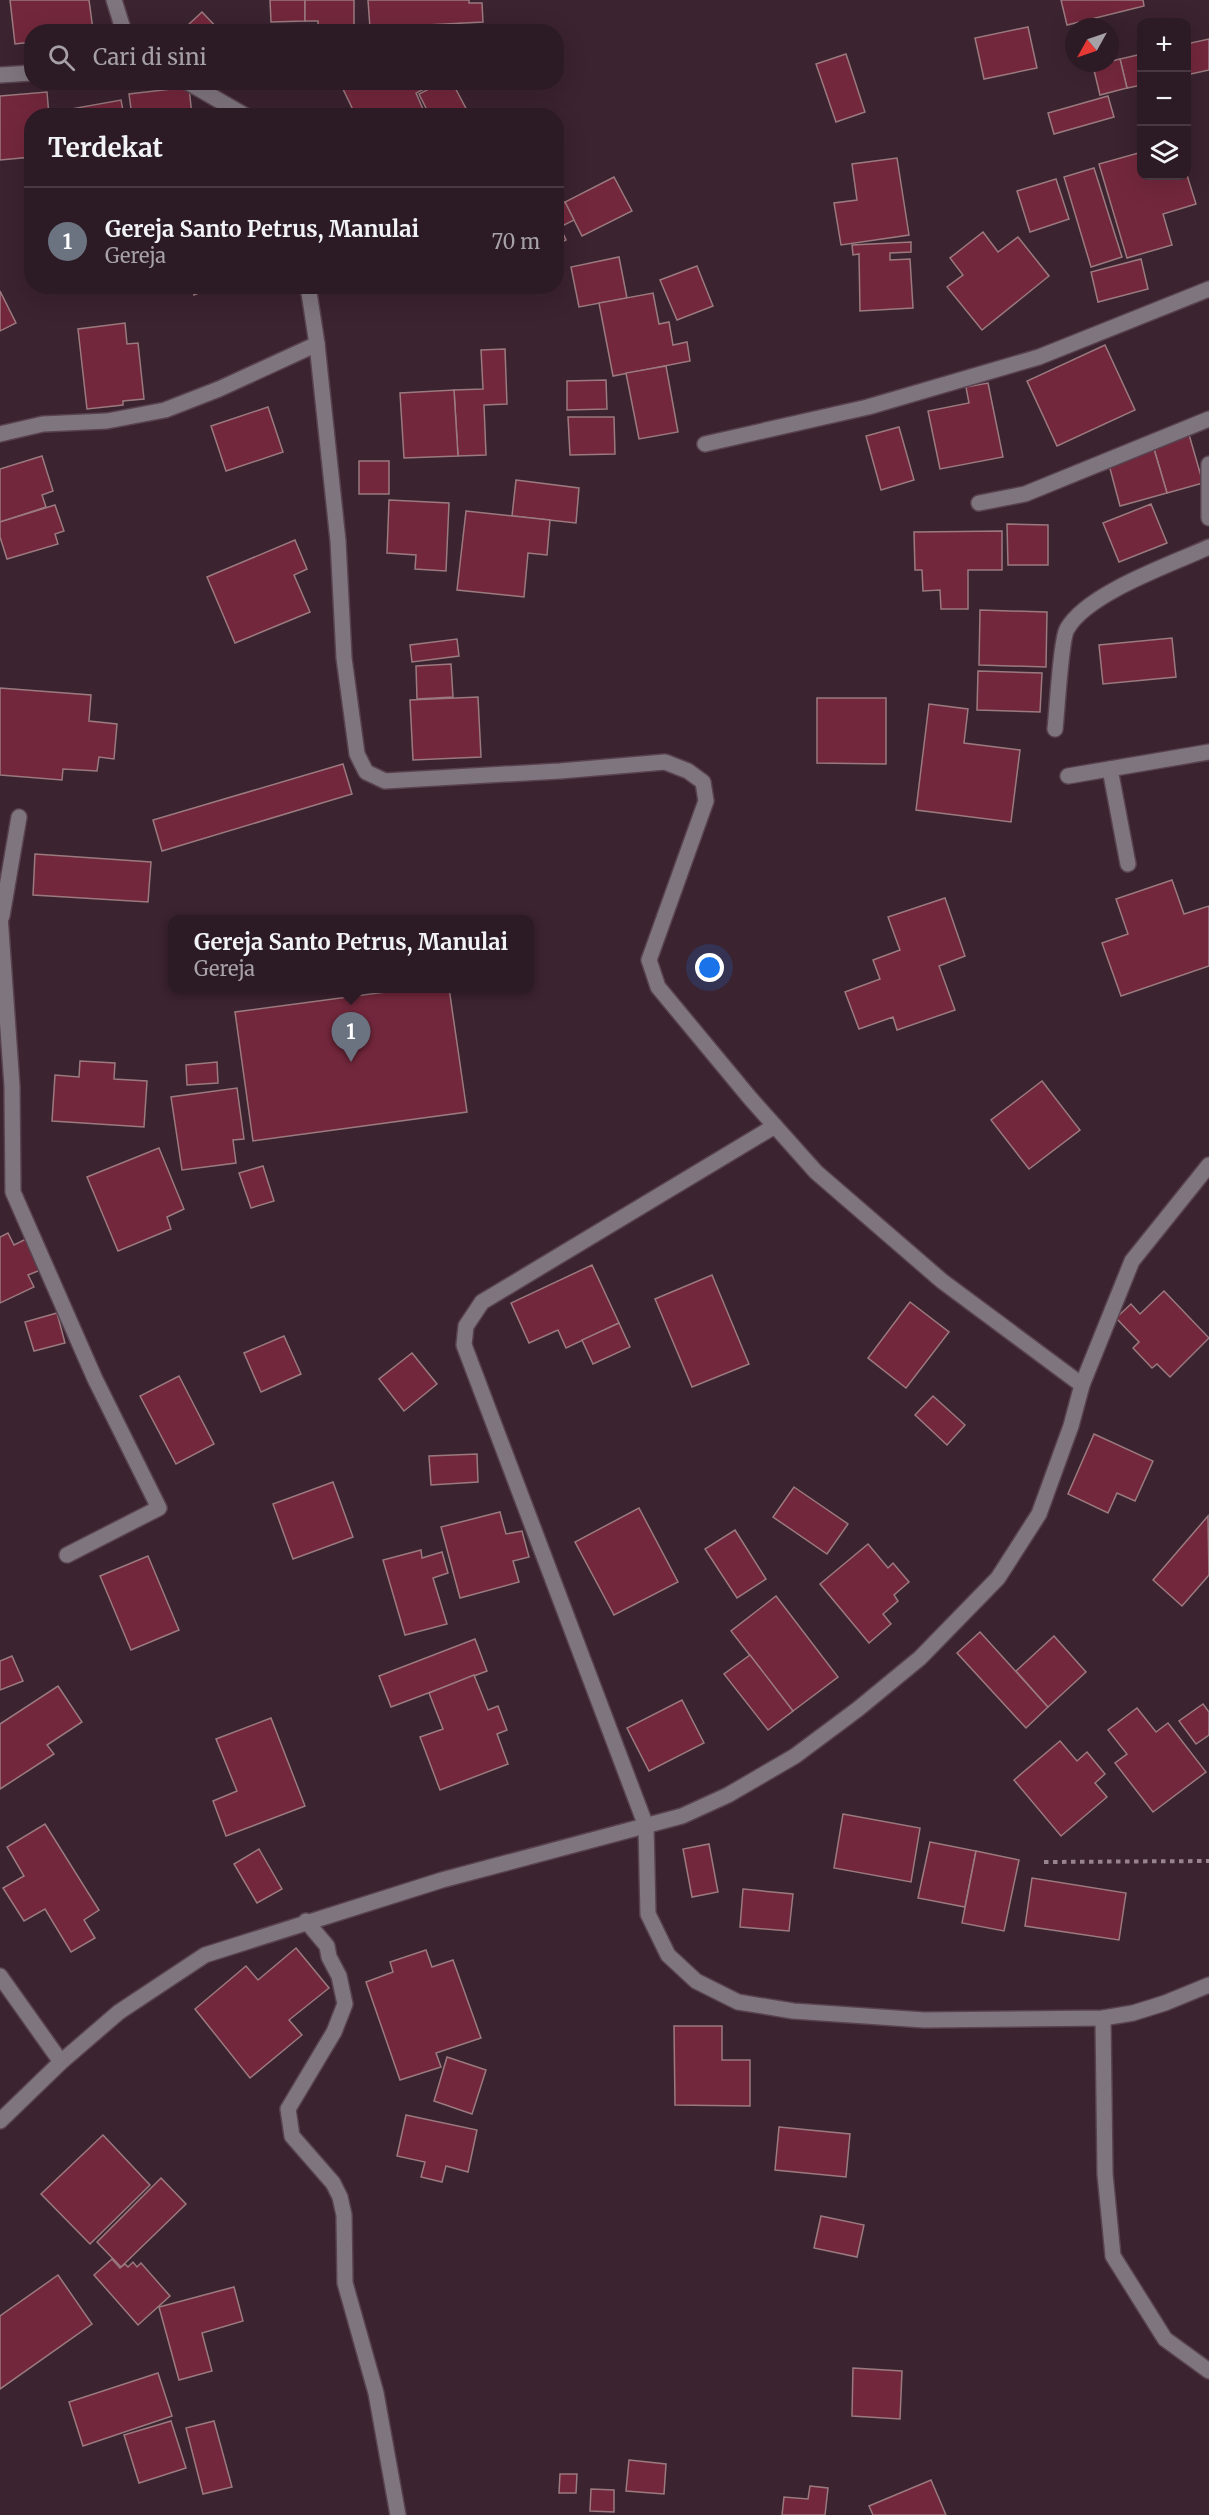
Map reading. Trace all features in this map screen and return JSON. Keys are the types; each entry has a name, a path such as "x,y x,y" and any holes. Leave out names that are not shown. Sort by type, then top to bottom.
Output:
{"street":[{"path":"114,0 122,24"},
{"path":"0,75 24,74"},
{"path":"201,90 232,108"},
{"path":"705,444 868,407 1039,357 1209,289"},
{"path":"309,294 317,344 338,541 344,658 357,754 366,772 385,781 560,771 666,762 688,771 703,782 706,801 649,960 658,987 816,1172 942,1281 1082,1385"},
{"path":"0,434 43,424 107,421 165,410 219,389 317,344"},
{"path":"979,503 1024,494 1209,419"},
{"path":"1209,464 1209,518"},
{"path":"1055,729 1066,630 1085,608 1112,592 1209,547"},
{"path":"1068,776 1209,752"},
{"path":"1110,769 1128,864"},
{"path":"19,817 1,916 12,1086 13,1192 95,1379 159,1508 67,1554"},
{"path":"775,1126 482,1302 466,1326 464,1345 646,1826 648,1914 668,1955 696,1981 738,2002 793,2011 924,2020 1103,2018 1133,2013 1209,1985"},
{"path":"0,2121 61,2062 119,2012 206,1955 306,1921 442,1880 682,1816 728,1795 795,1756 858,1709 920,1658 998,1578 1040,1514 1071,1426 1082,1385 1132,1260 1209,1165"},
{"path":"306,1921 327,1946 329,1958 339,1976 345,2004 334,2032 288,2109 292,2136 333,2183 340,2197 344,2215 345,2283 376,2393 398,2515"},
{"path":"0,1976 61,2062"},
{"path":"1103,2018 1105,2174 1113,2256 1165,2339 1209,2371"}],"path":[{"path":"1044,1862 1209,1861"}],"building":[{"path":"10,0 89,0 92,24 24,24 24,43 15,44"},
{"path":"270,0 305,0 305,21 271,22"},
{"path":"305,0 354,0 354,24 318,24 318,21 305,21"},
{"path":"368,0 469,0 469,3 482,3 483,22 370,24"},
{"path":"1061,0 1143,0 1144,6 1095,18 1065,18"},
{"path":"202,12 213,24 189,24"},
{"path":"1028,27 1037,68 984,79 975,38"},
{"path":"1209,39 1209,70 1191,74 1191,43"},
{"path":"846,54 865,112 836,122 816,64"},
{"path":"1137,55 1137,86 1127,88 1120,59"},
{"path":"1119,59 1127,88 1100,95 1094,72 1119,72"},
{"path":"189,90 191,108 131,108 129,94"},
{"path":"343,90 422,90 416,93 423,108 352,108"},
{"path":"427,90 456,90 466,108 426,108 419,94"},
{"path":"47,92 48,108 24,108 24,158 0,160 0,96"},
{"path":"1108,96 1114,117 1054,134 1048,113"},
{"path":"121,100 122,108 77,108"},
{"path":"1137,153 1137,180 1188,180 1196,204 1163,214 1172,245 1127,258 1099,164"},
{"path":"897,158 909,235 841,245 834,203 857,200 852,164"},
{"path":"1094,168 1122,257 1091,267 1064,177"},
{"path":"614,177 632,211 582,236 565,202"},
{"path":"1056,179 1069,219 1030,232 1017,191"},
{"path":"564,203 574,220 564,225"},
{"path":"983,232 998,252 1018,237 1049,276 982,330 947,287 963,275 950,258"},
{"path":"911,242 911,252 890,253 890,260 910,259 913,308 860,311 859,254 853,255 852,245"},
{"path":"619,257 627,298 579,307 571,267"},
{"path":"1141,259 1148,289 1098,302 1091,272"},
{"path":"697,266 713,306 677,320 660,280"},
{"path":"0,291 16,323 0,331"},
{"path":"653,293 659,324 669,322 673,345 687,342 690,361 613,376 599,303"},
{"path":"125,323 127,344 138,343 144,399 123,401 123,405 87,409 78,329"},
{"path":"1105,345 1135,410 1057,446 1027,381"},
{"path":"505,349 507,404 484,405 486,455 458,456 454,390 483,389 481,350"},
{"path":"666,366 678,432 639,439 626,373"},
{"path":"606,380 607,409 567,410 567,381"},
{"path":"988,383 1003,457 940,469 928,411 969,403 966,387"},
{"path":"454,390 458,456 404,458 400,393"},
{"path":"268,407 283,452 226,471 211,426"},
{"path":"568,417 614,417 615,454 570,455"},
{"path":"899,427 914,480 881,490 866,436"},
{"path":"1188,431 1203,483 1167,493 1154,449"},
{"path":"1154,449 1167,493 1120,506 1108,461"},
{"path":"42,456 53,491 42,495 46,507 0,522 0,469"},
{"path":"359,461 389,461 389,494 359,494"},
{"path":"516,480 579,488 576,523 512,516"},
{"path":"389,500 449,503 446,571 415,569 416,555 387,553"},
{"path":"1151,504 1167,543 1119,562 1103,523"},
{"path":"55,505 64,531 55,534 58,544 7,559 0,537 0,522"},
{"path":"466,511 550,520 547,555 528,553 524,597 457,590"},
{"path":"1007,524 1048,525 1048,565 1008,565"},
{"path":"1002,531 1002,570 968,570 968,609 941,609 940,590 923,591 922,570 915,570 914,532"},
{"path":"295,540 307,569 294,575 310,612 235,643 207,577"},
{"path":"980,610 1047,612 1046,667 979,665"},
{"path":"1172,638 1176,677 1103,684 1099,645"},
{"path":"457,639 459,656 412,662 410,645"},
{"path":"451,664 453,697 417,699 416,666"},
{"path":"978,671 1042,673 1040,712 977,710"},
{"path":"0,688 91,695 89,721 117,724 114,759 99,757 97,771 63,769 62,780 0,775"},
{"path":"478,697 481,757 413,760 410,700"},
{"path":"817,698 886,698 886,764 817,763"},
{"path":"929,704 968,709 964,743 1020,750 1011,822 916,810"},
{"path":"343,764 352,794 162,851 153,820"},
{"path":"35,854 151,862 148,902 33,895"},
{"path":"1172,880 1184,914 1209,906 1209,966 1121,996 1102,943 1128,934 1116,899"},
{"path":"945,898 965,956 939,966 955,1010 897,1030 893,1017 859,1029 845,992 880,979 873,960 900,950 888,917"},
{"path":"378,993 450,993 467,1112 253,1141 235,1012"},
{"path":"80,1061 115,1063 114,1079 147,1081 144,1127 52,1121 55,1075 79,1077"},
{"path":"217,1062 218,1083 187,1085 186,1065"},
{"path":"1042,1081 1080,1130 1029,1169 991,1120"},
{"path":"237,1088 244,1139 233,1140 236,1163 182,1170 171,1097"},
{"path":"159,1148 184,1209 167,1217 171,1229 118,1251 87,1177"},
{"path":"263,1166 274,1201 251,1208 239,1173"},
{"path":"8,1233 14,1245 28,1238 43,1269 28,1275 34,1287 0,1303 0,1237"},
{"path":"592,1265 619,1323 566,1348 558,1330 529,1343 511,1303"},
{"path":"712,1275 749,1364 692,1387 655,1299"},
{"path":"1164,1291 1209,1338 1170,1377 1157,1364 1152,1368 1133,1348 1139,1342 1116,1318 1131,1304 1140,1314"},
{"path":"910,1302 949,1332 906,1388 868,1358"},
{"path":"57,1313 65,1343 34,1351 25,1322"},
{"path":"619,1323 630,1347 593,1364 582,1340"},
{"path":"284,1336 301,1374 261,1392 244,1353"},
{"path":"412,1353 437,1384 404,1411 379,1379"},
{"path":"179,1376 214,1444 176,1464 140,1396"},
{"path":"933,1396 965,1425 947,1445 915,1415"},
{"path":"1094,1434 1153,1461 1135,1501 1117,1493 1108,1513 1068,1494"},
{"path":"477,1454 478,1482 431,1485 429,1456"},
{"path":"333,1482 353,1537 293,1559 273,1504"},
{"path":"794,1487 848,1524 827,1554 773,1517"},
{"path":"639,1508 678,1582 614,1615 575,1542"},
{"path":"500,1512 506,1534 522,1531 529,1557 513,1561 519,1582 460,1598 441,1527"},
{"path":"1208,1516 1209,1575 1182,1606 1153,1580"},
{"path":"735,1530 766,1579 737,1598 705,1549"},
{"path":"868,1544 888,1568 893,1563 909,1582 894,1595 898,1601 883,1614 891,1624 869,1643 820,1584"},
{"path":"421,1550 422,1558 442,1552 448,1573 433,1578 447,1624 405,1635 383,1560"},
{"path":"148,1556 179,1630 131,1650 100,1576"},
{"path":"776,1596 838,1677 793,1711 731,1631"},
{"path":"980,1632 1048,1707 1026,1728 957,1653"},
{"path":"1054,1636 1086,1672 1048,1707 1016,1671"},
{"path":"475,1639 487,1671 391,1707 379,1676"},
{"path":"750,1655 793,1711 768,1730 724,1674"},
{"path":"12,1656 23,1681 0,1690 0,1661"},
{"path":"474,1675 488,1710 498,1706 507,1730 497,1734 508,1764 440,1790 420,1737 443,1729 429,1693"},
{"path":"58,1686 82,1722 47,1745 54,1754 0,1789 0,1724"},
{"path":"682,1700 704,1743 649,1771 627,1728"},
{"path":"1203,1704 1209,1712 1209,1735 1196,1744 1179,1721"},
{"path":"1137,1708 1156,1732 1168,1723 1206,1772 1153,1812 1115,1763 1127,1754 1108,1730"},
{"path":"271,1718 305,1806 226,1836 213,1801 237,1791 216,1739"},
{"path":"1060,1741 1077,1761 1087,1752 1105,1774 1095,1783 1107,1797 1061,1836 1014,1780"},
{"path":"843,1814 920,1828 911,1882 834,1868"},
{"path":"45,1824 99,1910 84,1920 95,1938 71,1952 45,1909 24,1921 3,1888 24,1876 7,1847"},
{"path":"930,1842 976,1851 965,1907 918,1898"},
{"path":"709,1844 718,1892 692,1897 683,1849"},
{"path":"259,1849 282,1889 257,1903 234,1864"},
{"path":"976,1851 1019,1860 1004,1931 962,1923"},
{"path":"1032,1878 1126,1893 1119,1940 1025,1926"},
{"path":"743,1889 793,1894 789,1931 740,1927"},
{"path":"296,1948 329,1988 289,2020 302,2035 250,2078 195,2009 246,1966 258,1980"},
{"path":"426,1950 432,1967 453,1960 481,2038 436,2053 441,2067 400,2080 366,1982 393,1972 390,1962"},
{"path":"674,2026 722,2026 722,2060 750,2060 750,2106 675,2105"},
{"path":"447,2057 486,2070 472,2114 434,2101"},
{"path":"406,2115 477,2130 468,2172 446,2166 442,2182 421,2177 425,2162 397,2156"},
{"path":"779,2127 850,2134 846,2177 775,2170"},
{"path":"103,2135 150,2185 90,2244 41,2194"},
{"path":"161,2178 186,2204 121,2267 97,2242"},
{"path":"821,2216 864,2225 857,2257 814,2248"},
{"path":"112,2259 120,2268 125,2264 128,2267 133,2262 137,2267 141,2263 170,2296 138,2325 94,2275"},
{"path":"58,2275 92,2324 0,2389 0,2316"},
{"path":"234,2287 243,2321 202,2333 212,2371 179,2380 159,2307"},
{"path":"853,2368 902,2371 900,2419 852,2416"},
{"path":"158,2373 172,2416 83,2446 69,2402"},
{"path":"171,2421 186,2468 139,2483 124,2435"},
{"path":"214,2421 232,2487 203,2494 186,2428"},
{"path":"629,2460 666,2464 664,2494 626,2491"},
{"path":"560,2474 577,2474 576,2493 559,2493"},
{"path":"931,2480 946,2515 873,2515 869,2506"},
{"path":"810,2486 828,2488 825,2515 782,2515 784,2497 808,2499"},
{"path":"591,2489 614,2490 614,2512 590,2511"}],"place":[{"name":"Gereja Santo Petrus, Manulai","path":"351,1062"}]}
